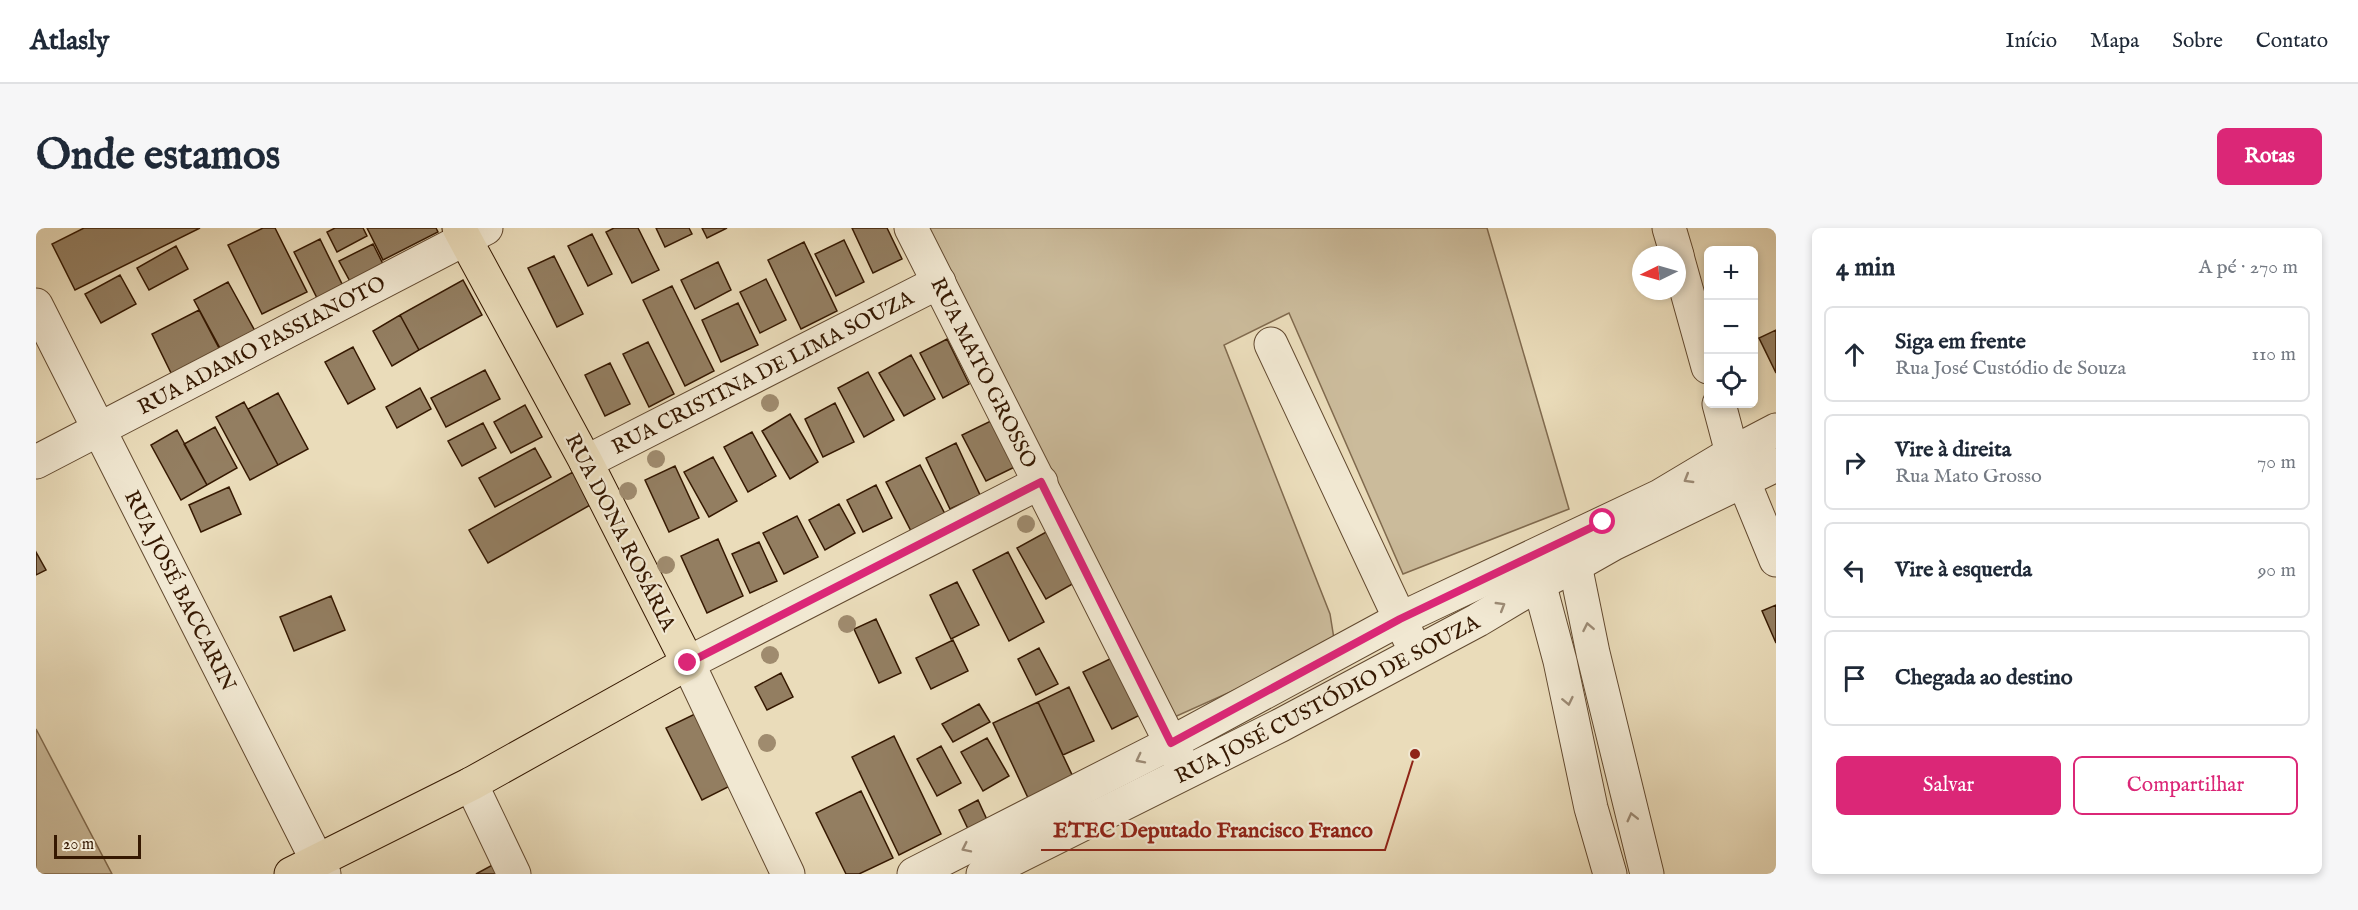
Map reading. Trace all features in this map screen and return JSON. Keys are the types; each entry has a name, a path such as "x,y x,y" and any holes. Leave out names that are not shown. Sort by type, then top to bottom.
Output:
{"main road":[{"name":"RUA DONA ROSÁRIA","path":"470,232 688,663"},
{"path":"311,870 688,663"}],"street":[{"name":"RUA MATO GROSSO","path":"911,228 1041,482 1186,774"},
{"path":"1669,228 1674,246"},
{"name":"RUA ADAMO PASSIANOTO","path":"36,462 470,232"},
{"name":"RUA CRISTINA DE LIMA SOUZA","path":"586,462 939,282"},
{"path":"1686,288 1704,354"},
{"name":"RUA JOSÉ BACCARIN","path":"36,305 311,870"},
{"path":"1271,344 1416,652"},
{"path":"1720,408 1738,468 1776,560"},
{"path":"1738,468 1776,430"},
{"path":"1738,468 1776,465"},
{"name":"RUA JOSÉ CUSTÓDIO DE SOUZA","path":"915,874 1171,743 1400,619 1535,569 1573,552 1613,544 1664,507 1738,468"},
{"path":"688,663 1041,482"},
{"path":"1573,552 1593,653 1647,874"},
{"path":"1535,569 1591,808 1610,874"},
{"name":"RUA JOSÉ CUSTÓDIO DE SOUZA","path":"983,874 1186,774 1478,620 1535,569"},
{"name":"RUA DONA ROSÁRIA","path":"688,663 788,874"},
{"path":"471,784 514,874"}],"shaded area":[{"path":"928,228 1487,228 1569,509 1403,574 1289,313 1224,345 1330,614 1335,645 1170,719"},
{"path":"36,729 112,874 36,874"}],"building":[{"path":"84,228 200,228 75,290 52,244"},
{"path":"263,228 275,228 307,292 262,314 228,245"},
{"path":"335,228 363,228 367,236 337,252 327,232"},
{"path":"367,228 436,228 438,232 383,260"},
{"path":"614,228 638,228 659,270 632,283 606,232"},
{"path":"656,228 689,228 692,234 665,247"},
{"path":"702,228 727,228 707,238"},
{"path":"852,228 887,228 902,259 873,273"},
{"path":"592,234 612,274 588,286 568,246"},
{"path":"320,239 344,288 318,300 294,252"},
{"path":"844,240 864,282 836,296 815,254"},
{"path":"804,242 837,311 801,329 768,260"},
{"path":"373,244 385,268 352,285 339,261"},
{"path":"176,246 188,269 149,290 137,268"},
{"path":"554,256 583,314 557,327 528,268"},
{"path":"718,262 731,290 695,309 681,280"},
{"path":"120,275 136,304 101,323 85,294"},
{"path":"766,279 786,320 760,333 740,292"},
{"path":"463,280 482,315 419,350 400,315"},
{"path":"228,282 255,331 221,350 194,300"},
{"path":"672,286 714,371 685,386 643,300"},
{"path":"738,303 758,345 721,362 702,320"},
{"path":"199,310 221,352 173,377 152,334"},
{"path":"400,315 419,350 392,366 373,331"},
{"path":"1776,330 1776,373 1759,338"},
{"path":"947,339 969,384 943,398 920,353"},
{"path":"648,342 674,394 649,407 623,354"},
{"path":"353,347 375,389 348,404 325,362"},
{"path":"911,355 935,399 904,416 879,373"},
{"path":"610,363 630,404 605,416 585,375"},
{"path":"485,370 500,399 446,427 431,398"},
{"path":"868,372 894,420 864,437 838,388"},
{"path":"420,388 431,409 397,428 386,407"},
{"path":"278,393 308,449 278,465 248,409"},
{"path":"244,402 278,465 250,480 216,417"},
{"path":"835,403 854,442 823,457 805,419"},
{"path":"525,405 542,437 511,453 494,422"},
{"path":"790,414 818,462 790,479 762,431"},
{"path":"997,418 1021,464 986,481 962,435"},
{"path":"483,423 496,448 462,466 448,441"},
{"path":"215,427 237,468 207,485 184,444"},
{"path":"177,430 207,485 181,500 151,445"},
{"path":"752,432 776,476 748,492 724,447"},
{"path":"956,443 980,495 950,509 926,458"},
{"path":"535,448 551,477 495,507 479,478"},
{"path":"713,457 737,501 709,517 684,472"},
{"path":"920,465 945,514 911,531 886,482"},
{"path":"675,466 699,518 669,532 645,480"},
{"path":"573,472 592,504 488,563 469,530"},
{"path":"876,485 892,518 863,532 847,500"},
{"path":"229,487 241,514 201,532 189,505"},
{"path":"839,504 855,533 825,550 809,520"},
{"path":"797,516 818,557 784,574 763,533"},
{"path":"1048,531 1076,582 1046,599 1017,548"},
{"path":"718,539 743,596 707,613 681,556"},
{"path":"759,542 777,581 750,593 732,554"},
{"path":"36,552 46,570 36,575"},
{"path":"1008,552 1044,622 1009,641 973,570"},
{"path":"957,582 979,625 951,639 930,595"},
{"path":"331,596 345,630 294,651 280,617"},
{"path":"1776,605 1776,643 1762,611"},
{"path":"876,619 901,673 879,683 854,629"},
{"path":"953,640 968,671 931,689 916,658"},
{"path":"1039,648 1058,684 1036,695 1018,659"},
{"path":"1118,655 1146,712 1112,729 1083,672"},
{"path":"781,673 793,697 767,710 755,687"},
{"path":"1069,687 1094,741 1063,755 1038,702"},
{"path":"1038,702 1074,779 1029,800 993,723"},
{"path":"979,704 990,722 953,742 942,724"},
{"path":"697,713 732,785 702,800 666,728"},
{"path":"894,736 941,834 899,855 852,757"},
{"path":"987,738 1009,776 983,791 961,752"},
{"path":"941,746 961,783 937,796 917,759"},
{"path":"861,791 893,858 859,874 846,874 816,813"},
{"path":"978,800 988,822 969,831 959,810"},
{"path":"498,862 504,874 476,874"}],"place":[{"name":"ETEC Deputado Francisco Franco","path":"1415,754"}],"route":[{"path":"688,663 1041,482 1171,743 1400,619 1603,522"}]}
